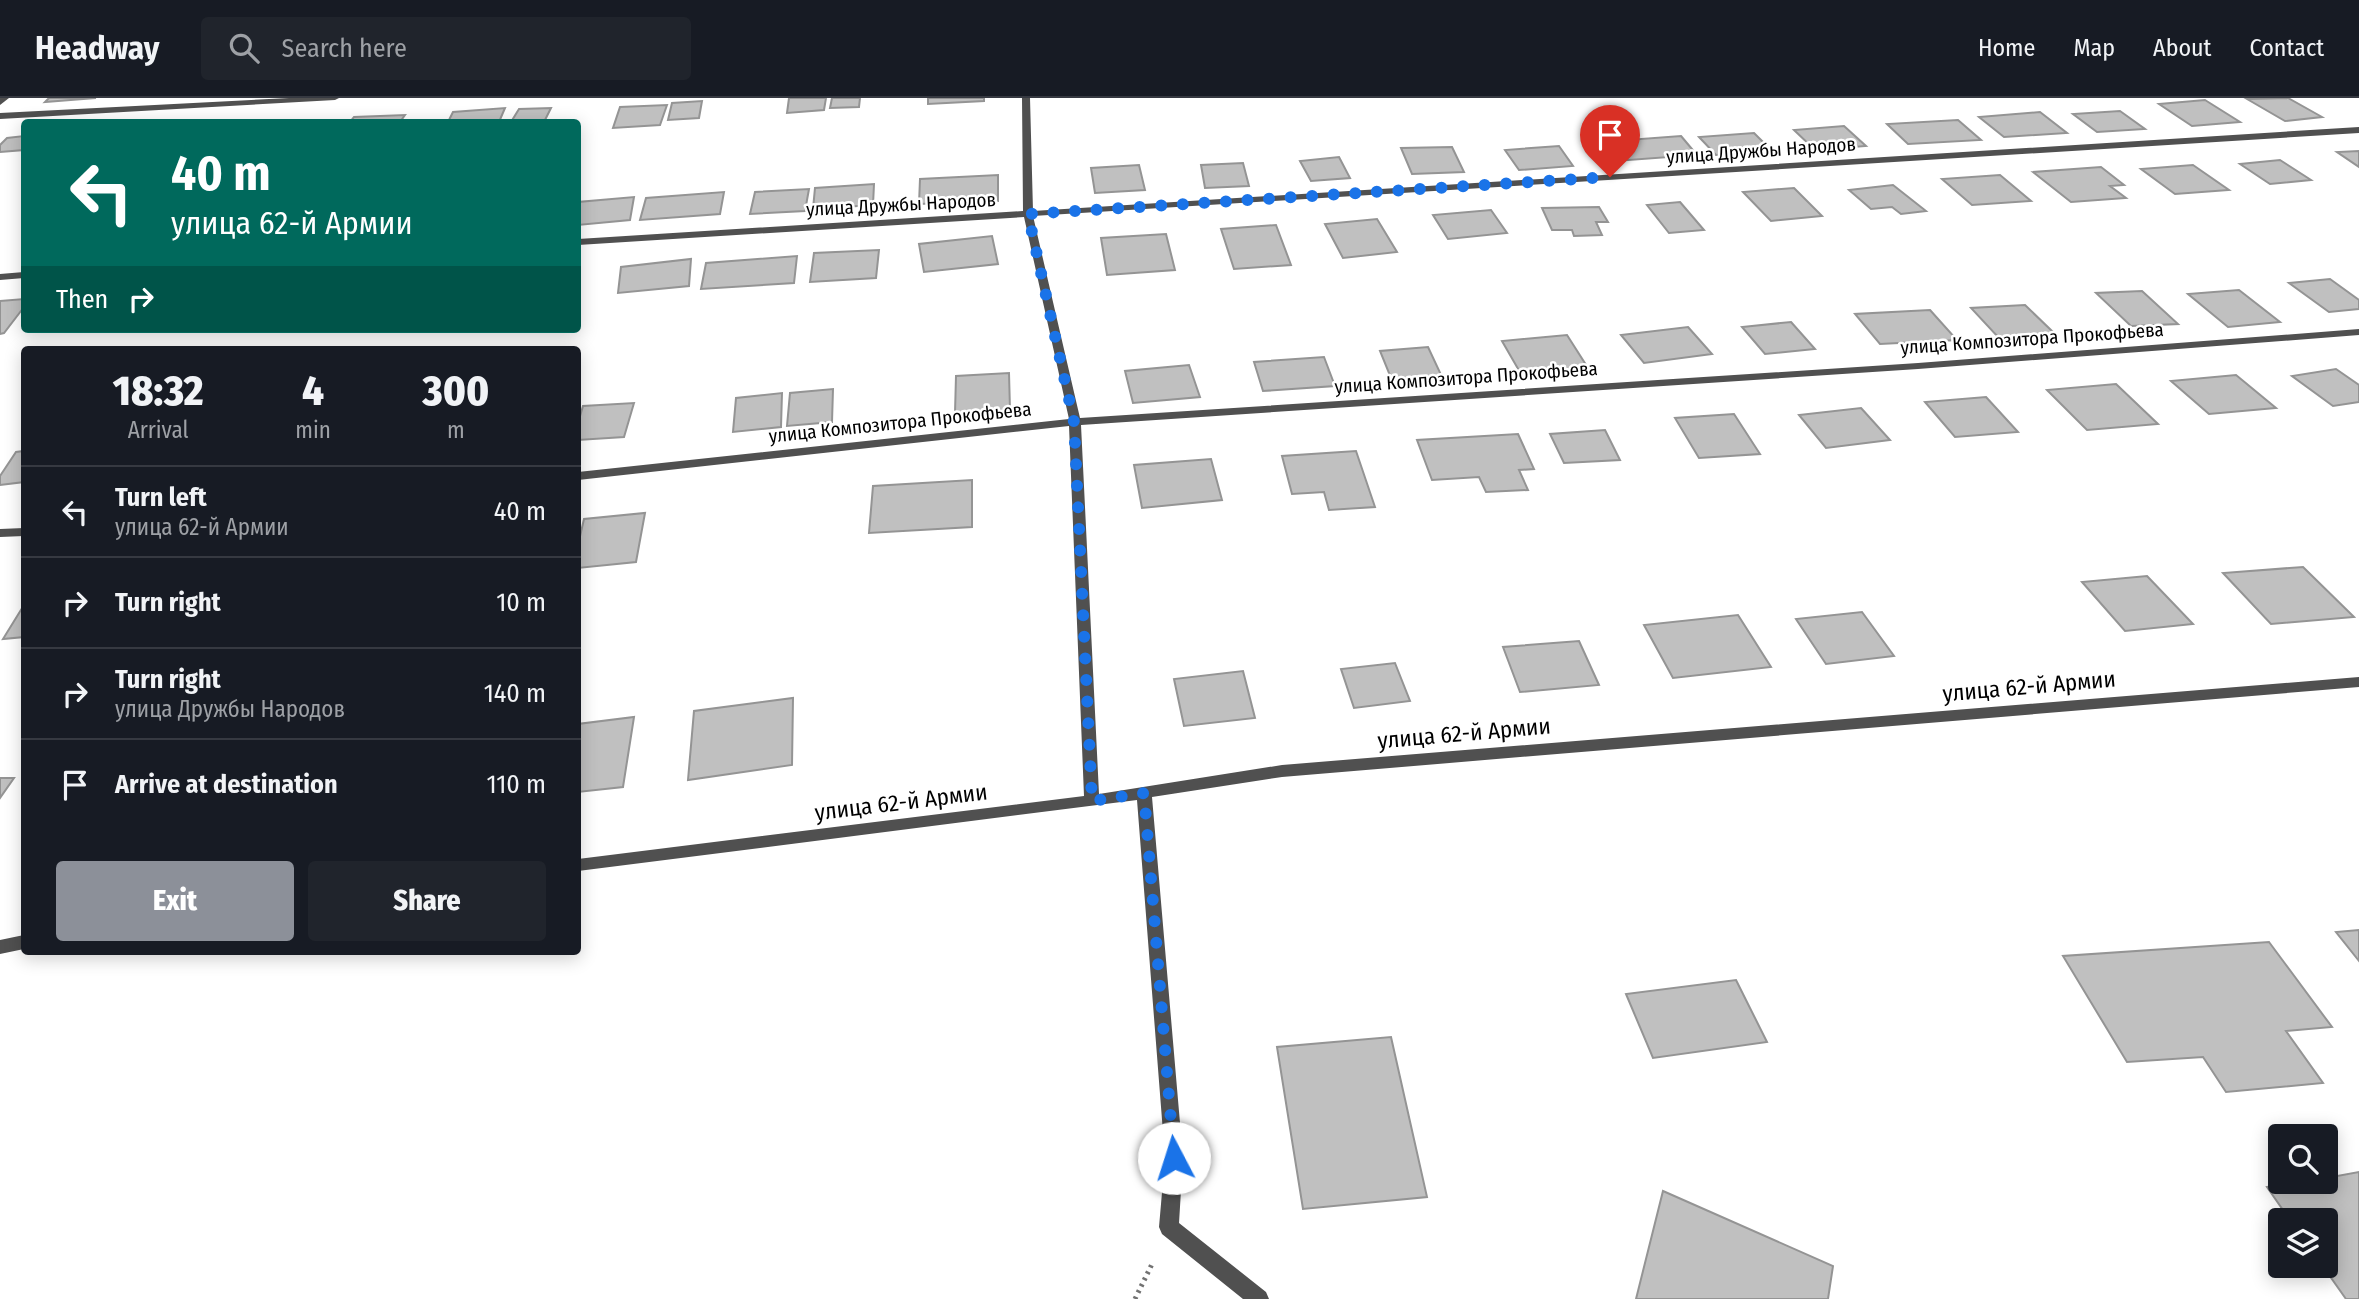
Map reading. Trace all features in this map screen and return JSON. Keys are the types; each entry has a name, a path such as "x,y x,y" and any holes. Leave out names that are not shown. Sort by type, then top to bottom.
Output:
{"street":[{"path":"0,103 5,98"},
{"path":"0,116 335,98"},
{"path":"1026,98 1028,214 1074,422 1092,801"},
{"name":"улица Дружбы Народов","path":"581,242 2359,130"},
{"path":"0,276 21,275"},
{"name":"улица Композитора Прокофьева","path":"581,476 1074,422 1918,366 2359,332"},
{"path":"0,534 21,532"},
{"name":"улица 62-й Армии","path":"581,865 1092,801 1282,771 2359,682"},
{"path":"1144,793 1174,1158 1170,1227 1259,1299"},
{"path":"0,947 21,943"}],"building":[{"path":"49,98 96,98 45,102"},
{"path":"789,98 826,98 824,110 787,113"},
{"path":"832,98 860,98 859,107 830,108"},
{"path":"928,98 984,98 984,101 928,104"},
{"path":"2288,98 2322,117 2285,121 2247,99"},
{"path":"2205,100 2240,122 2192,126 2159,104"},
{"path":"702,101 699,118 668,120 672,103"},
{"path":"667,105 660,125 613,128 620,107"},
{"path":"505,108 500,119 450,119 453,112"},
{"path":"551,108 546,119 513,119 519,109"},
{"path":"2120,111 2145,129 2097,132 2073,114"},
{"path":"2040,112 2067,133 2004,137 1979,117"},
{"path":"405,115 402,119 352,119"},
{"path":"1958,120 1981,140 1908,144 1887,124"},
{"path":"1844,126 1866,146 1815,150 1794,130"},
{"path":"1754,133 1772,151 1716,155 1699,137"},
{"path":"21,136 21,150 0,152 0,145 7,138"},
{"path":"1681,136 1697,155 1615,161 1600,142"},
{"path":"1559,146 1573,166 1519,170 1505,150"},
{"path":"1452,147 1464,172 1412,174 1401,148"},
{"path":"2359,151 2359,167 2337,152"},
{"path":"1339,157 1350,178 1311,181 1300,161"},
{"path":"2280,160 2311,180 2270,184 2240,164"},
{"path":"1243,163 1249,186 1205,188 1201,165"},
{"path":"1139,165 1145,190 1095,193 1091,168"},
{"path":"2193,165 2229,190 2175,194 2141,169"},
{"path":"2101,167 2124,185 2110,186 2126,198 2071,202 2033,172"},
{"path":"998,175 998,201 919,204 920,179"},
{"path":"2000,175 2031,201 1972,205 1942,179"},
{"path":"874,184 873,205 813,209 815,188"},
{"path":"1893,185 1926,211 1901,214 1892,207 1871,209 1849,190"},
{"path":"1794,188 1822,216 1771,221 1743,192"},
{"path":"809,189 805,211 750,214 755,192"},
{"path":"724,192 720,214 640,220 646,198"},
{"path":"634,197 630,220 581,225 581,202"},
{"path":"1680,202 1704,230 1669,233 1647,205"},
{"path":"1599,207 1608,222 1596,222 1602,235 1574,236 1572,230 1552,230 1542,208"},
{"path":"1491,210 1507,233 1448,239 1433,215"},
{"path":"1377,219 1397,252 1343,258 1325,224"},
{"path":"1276,225 1291,265 1234,269 1221,229"},
{"path":"1166,234 1175,270 1107,275 1101,238"},
{"path":"992,236 998,264 924,272 919,244"},
{"path":"879,250 876,278 810,282 814,253"},
{"path":"797,256 794,283 701,289 706,263"},
{"path":"691,259 689,286 618,293 621,267"},
{"path":"2330,279 2359,300 2359,309 2329,312 2289,283"},
{"path":"2239,290 2280,322 2228,327 2188,294"},
{"path":"2142,291 2178,324 2131,326 2096,293"},
{"path":"21,299 21,311 4,333 0,334 0,301"},
{"path":"2025,305 2054,333 1998,337 1971,308"},
{"path":"1930,310 1957,340 1880,344 1855,314"},
{"path":"1791,322 1815,349 1765,354 1742,327"},
{"path":"1688,327 1712,354 1644,363 1621,335"},
{"path":"1567,335 1588,368 1521,374 1502,341"},
{"path":"1428,347 1443,379 1393,383 1380,351"},
{"path":"1324,357 1335,386 1263,391 1254,362"},
{"path":"1189,365 1200,397 1133,403 1125,371"},
{"path":"2336,369 2359,385 2359,402 2333,406 2292,376"},
{"path":"1009,373 1010,410 955,413 956,376"},
{"path":"2236,375 2276,408 2209,414 2171,381"},
{"path":"2116,384 2158,424 2087,430 2047,390"},
{"path":"833,389 832,422 787,426 790,393"},
{"path":"782,393 781,427 733,432 736,398"},
{"path":"1986,397 2018,432 1955,437 1925,402"},
{"path":"634,403 624,437 581,440 583,406"},
{"path":"1861,408 1890,440 1826,448 1799,415"},
{"path":"1734,414 1760,454 1699,458 1675,418"},
{"path":"1605,430 1620,460 1564,463 1550,434"},
{"path":"1518,434 1534,469 1519,470 1528,490 1486,492 1479,477 1432,480 1417,440"},
{"path":"21,451 21,482 0,485 0,476 16,452"},
{"path":"1356,451 1375,507 1329,510 1324,492 1292,494 1282,456"},
{"path":"1211,459 1222,500 1142,508 1134,465"},
{"path":"972,480 972,527 869,533 873,486"},
{"path":"645,513 636,562 581,568 581,532 584,519"},
{"path":"2303,567 2354,617 2271,624 2223,573"},
{"path":"2147,576 2193,624 2125,631 2082,582"},
{"path":"21,610 21,637 3,639"},
{"path":"1862,612 1894,656 1826,664 1796,619"},
{"path":"1738,615 1771,667 1673,678 1644,625"},
{"path":"1579,641 1599,685 1520,692 1503,647"},
{"path":"1395,663 1410,701 1354,708 1341,669"},
{"path":"1243,671 1255,718 1184,726 1174,679"},
{"path":"793,698 792,765 688,780 694,711"},
{"path":"634,717 623,787 581,792 581,724"},
{"path":"0,778 14,778 0,798"},
{"path":"2359,930 2359,961 2336,932"},
{"path":"2269,942 2332,1027 2286,1031 2323,1083 2226,1092 2203,1057 2127,1062 2063,956"},
{"path":"1736,980 1767,1042 1653,1058 1626,994"},
{"path":"1391,1037 1427,1197 1303,1209 1277,1047"},
{"path":"2359,1172 2359,1299 2346,1299 2331,1278 2338,1278 2338,1208 2282,1208 2272,1194 2338,1194 2338,1176"},
{"path":"1663,1191 1833,1266 1828,1299 1636,1299"}],"route":[{"path":"1174,1158 1144,793 1092,801 1074,422 1028,214 1610,177"}]}
